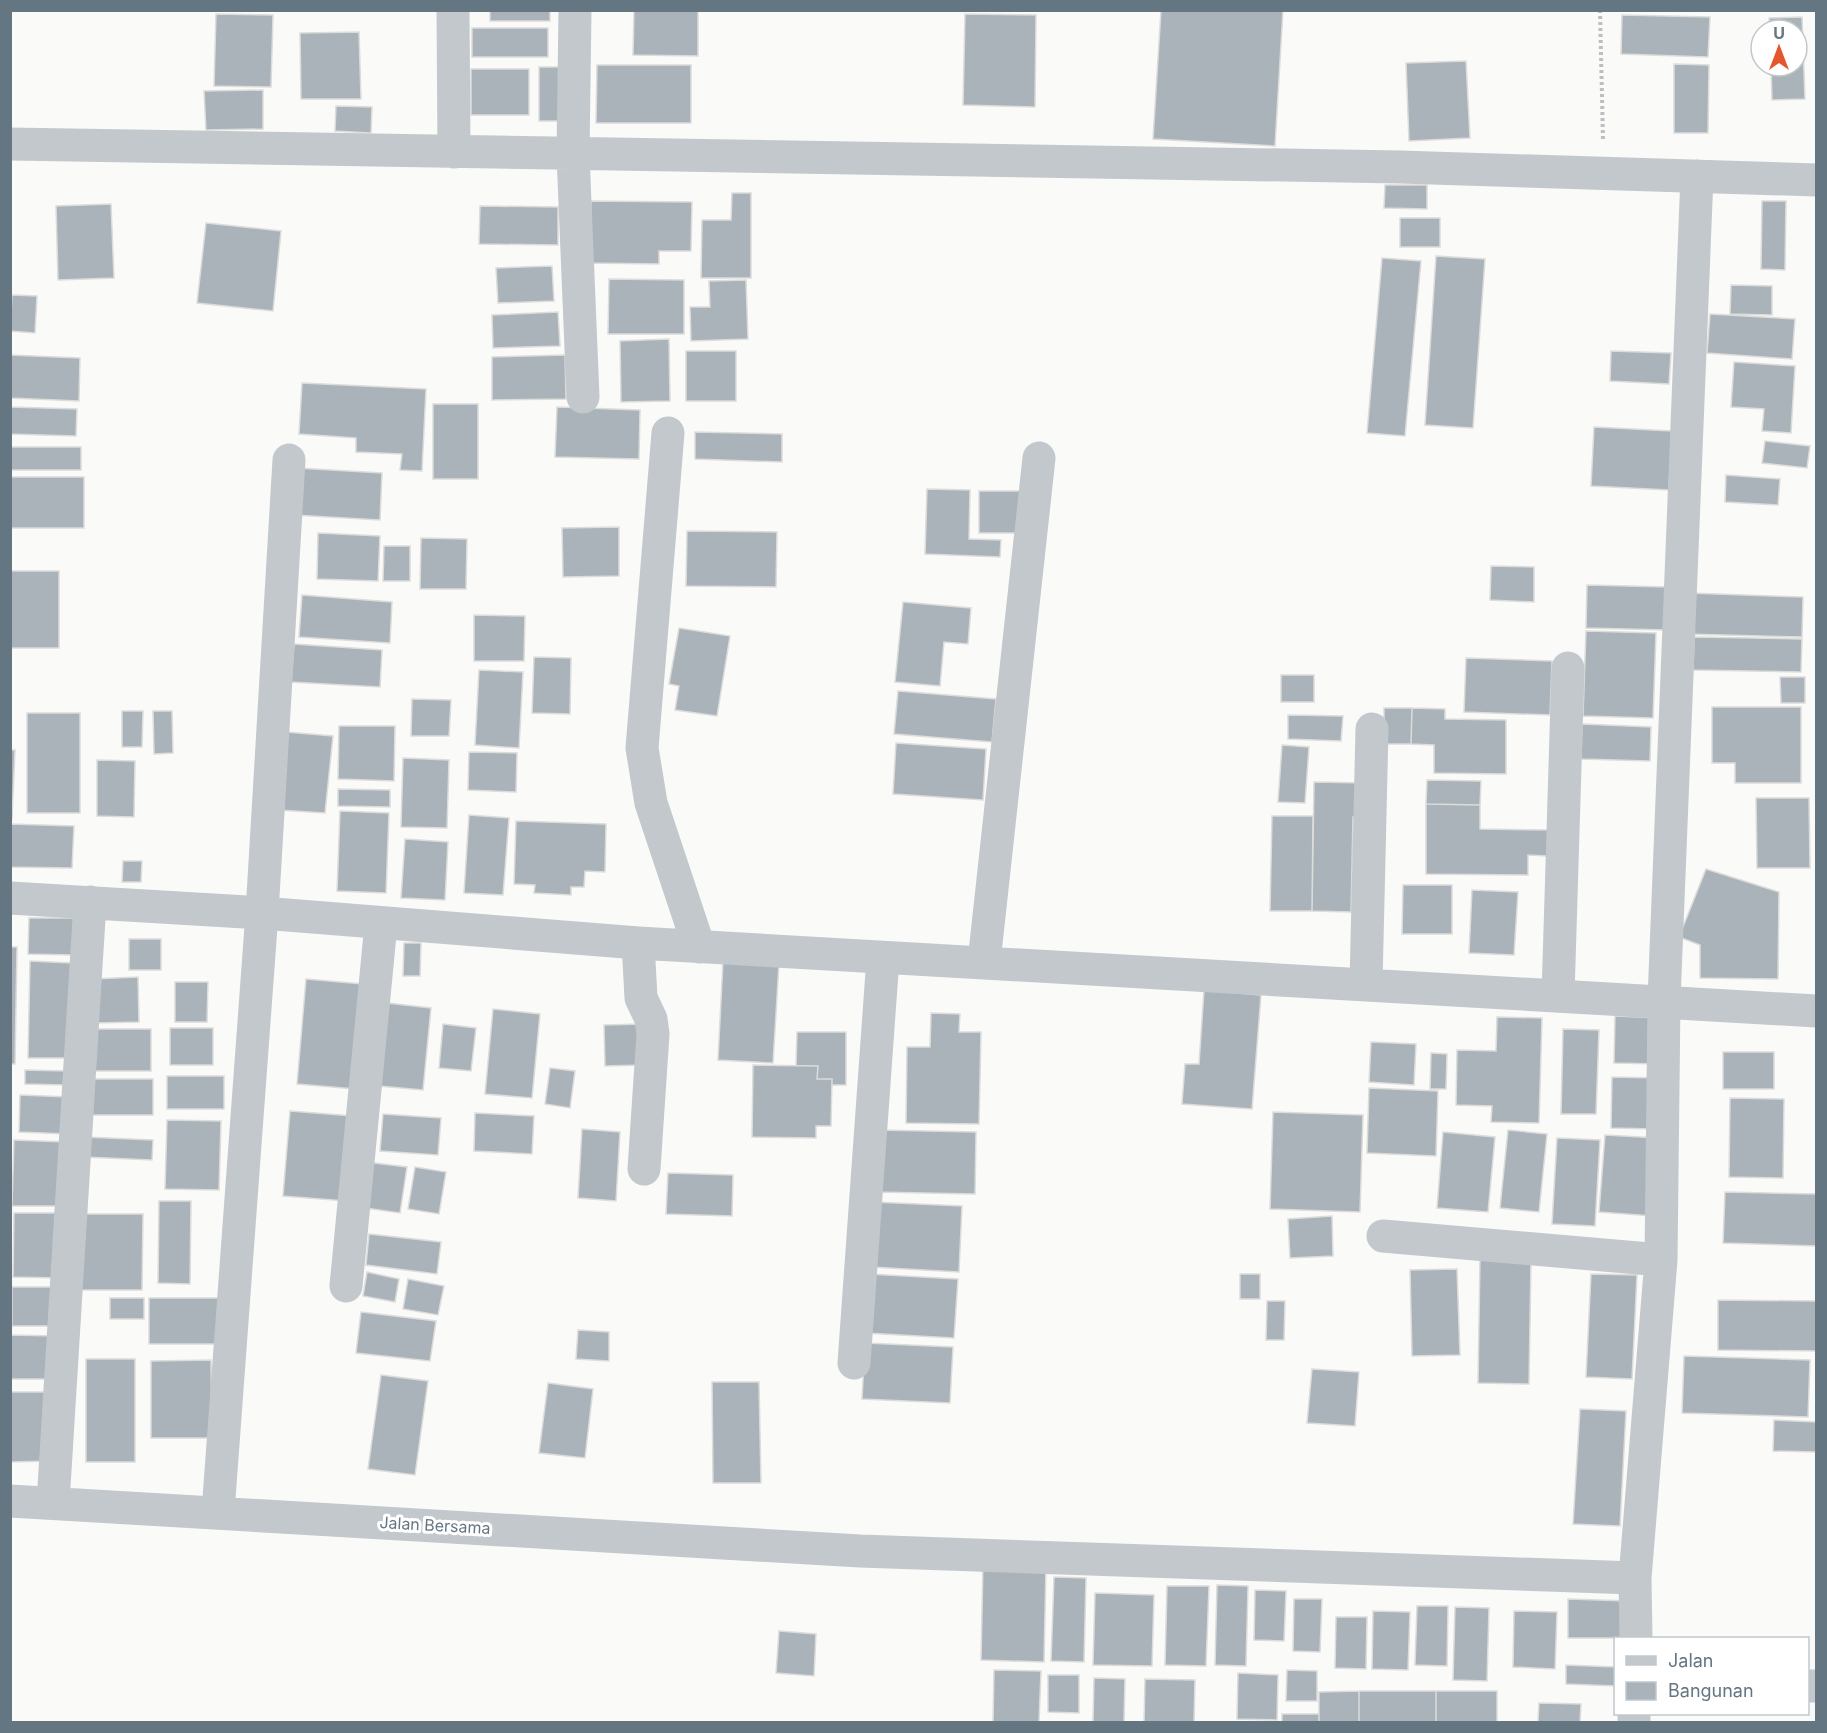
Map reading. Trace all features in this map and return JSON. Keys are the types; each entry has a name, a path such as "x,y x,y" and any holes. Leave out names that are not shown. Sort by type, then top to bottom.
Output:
{"street":[{"path":"453,10 454,152"},
{"path":"575,10 573,154 583,397"},
{"path":"10,144 1400,167 1816,180"},
{"path":"1636,1637 1635,1578 1661,1260 1664,1000 1697,176"},
{"path":"644,1169 653,1034 651,1019 641,998 667,945 651,803 642,748 668,433"},
{"path":"984,962 1039,458"},
{"path":"218,1512 261,913 289,460"},
{"path":"1558,996 1568,668"},
{"path":"1366,984 1372,729"},
{"path":"10,898 261,913 667,945 1558,996 1664,1000 1816,1011"},
{"path":"53,1503 90,902"},
{"path":"346,1286 381,924"},
{"path":"854,1363 883,958"},
{"path":"1383,1236 1661,1260"},
{"name":"Jalan Bersama","path":"10,1501 860,1551 1635,1578"}],"path":[{"path":"1600,10 1604,173"}],"building":[{"path":"490,10 550,10 550,21 490,21"},
{"path":"634,10 698,10 698,56 633,55"},
{"path":"1161,10 1283,10 1275,146 1153,139"},
{"path":"216,14 273,15 271,87 214,86"},
{"path":"965,14 1036,15 1035,107 963,105"},
{"path":"1622,15 1710,17 1708,57 1621,54"},
{"path":"472,28 548,28 548,57 472,57"},
{"path":"359,32 361,99 301,99 300,33"},
{"path":"1466,61 1470,138 1409,141 1406,63"},
{"path":"1674,64 1709,65 1708,133 1674,133"},
{"path":"597,65 691,65 691,123 596,123"},
{"path":"539,67 563,67 562,121 539,121"},
{"path":"471,69 529,69 529,115 471,115"},
{"path":"1771,78 1804,78 1805,99 1772,100"},
{"path":"263,90 263,129 206,130 204,91"},
{"path":"336,106 372,107 371,133 335,131"},
{"path":"1385,185 1427,185 1427,209 1384,208"},
{"path":"732,193 751,193 751,278 701,278 702,220 731,220"},
{"path":"591,201 692,202 691,251 659,251 659,264 589,263"},
{"path":"1762,201 1786,201 1785,270 1761,269"},
{"path":"111,204 114,278 58,280 56,206"},
{"path":"480,206 558,207 558,245 479,244"},
{"path":"1400,218 1440,218 1440,247 1400,247"},
{"path":"206,223 281,231 273,311 197,303"},
{"path":"1436,256 1485,259 1473,428 1425,425"},
{"path":"1382,258 1421,261 1405,436 1367,433"},
{"path":"552,266 554,301 498,303 496,268"},
{"path":"609,279 684,280 684,334 608,334"},
{"path":"746,280 748,339 691,341 690,307 710,307 709,281"},
{"path":"1731,285 1772,286 1772,315 1730,314"},
{"path":"12,295 37,296 35,333 10,331"},
{"path":"558,312 560,346 493,348 492,315"},
{"path":"1710,314 1795,319 1792,359 1707,353"},
{"path":"669,339 670,401 621,402 620,341"},
{"path":"686,351 736,351 736,401 686,401"},
{"path":"1611,351 1671,353 1669,384 1610,381"},
{"path":"10,355 80,358 79,401 10,398"},
{"path":"565,355 566,399 492,400 492,357"},
{"path":"1734,362 1795,366 1791,433 1762,431 1764,409 1731,407"},
{"path":"302,383 426,389 422,471 400,470 402,454 356,452 356,438 299,434"},
{"path":"433,404 478,404 478,479 433,479"},
{"path":"10,407 77,409 76,436 10,434"},
{"path":"557,407 640,410 639,459 555,457"},
{"path":"1594,427 1672,431 1669,490 1591,486"},
{"path":"695,432 782,434 782,462 695,459"},
{"path":"1765,441 1810,446 1807,468 1762,463"},
{"path":"10,447 81,447 81,470 10,470"},
{"path":"297,468 382,473 380,520 294,515"},
{"path":"1726,475 1780,479 1778,505 1725,502"},
{"path":"10,477 84,477 84,528 10,528"},
{"path":"927,489 970,490 969,539 1001,540 1000,557 925,554"},
{"path":"979,491 1022,491 1022,533 979,533"},
{"path":"619,527 619,576 563,577 562,528"},
{"path":"687,531 777,532 776,587 686,586"},
{"path":"318,533 380,536 378,581 317,579"},
{"path":"421,538 467,539 466,589 420,589"},
{"path":"384,546 410,546 410,581 383,581"},
{"path":"1491,566 1534,567 1534,602 1490,600"},
{"path":"10,571 59,571 59,648 10,648"},
{"path":"1587,585 1668,587 1667,630 1586,628"},
{"path":"1687,593 1803,597 1802,637 1686,634"},
{"path":"302,595 392,602 390,643 299,637"},
{"path":"903,602 971,608 968,644 944,642 940,686 895,682"},
{"path":"474,615 525,616 524,661 474,661"},
{"path":"679,628 730,636 717,716 675,710 679,686 669,684"},
{"path":"1586,631 1656,633 1653,718 1583,716"},
{"path":"1694,637 1802,639 1801,672 1693,670"},
{"path":"294,644 382,650 380,687 291,682"},
{"path":"534,657 571,658 570,714 532,713"},
{"path":"1466,658 1552,661 1550,715 1464,712"},
{"path":"479,670 523,672 519,748 475,745"},
{"path":"1281,675 1314,675 1314,702 1281,702"},
{"path":"1780,677 1805,677 1805,703 1781,703"},
{"path":"898,691 996,699 992,742 894,734"},
{"path":"412,699 451,700 449,736 411,736"},
{"path":"1712,707 1801,707 1801,783 1735,783 1735,763 1712,763"},
{"path":"1384,708 1412,708 1411,744 1384,744"},
{"path":"1412,708 1445,709 1445,719 1506,720 1506,774 1434,773 1434,745 1411,744"},
{"path":"122,711 143,711 142,747 122,747"},
{"path":"153,711 172,711 173,753 154,754"},
{"path":"27,713 80,713 80,813 27,813"},
{"path":"1288,715 1343,716 1341,741 1288,739"},
{"path":"1582,724 1651,727 1650,761 1581,759"},
{"path":"339,726 395,726 394,781 338,779"},
{"path":"286,732 333,736 325,813 279,810"},
{"path":"896,743 986,749 983,800 893,794"},
{"path":"1282,745 1309,747 1305,803 1278,802"},
{"path":"10,750 15,750 12,819 10,819"},
{"path":"469,752 517,753 516,792 468,790"},
{"path":"403,758 449,760 447,828 401,827"},
{"path":"97,760 135,761 134,817 97,816"},
{"path":"1427,780 1481,781 1480,805 1426,804"},
{"path":"1314,782 1366,783 1366,817 1353,817 1351,912 1312,911"},
{"path":"338,789 390,790 390,807 338,806"},
{"path":"1756,798 1809,798 1810,868 1757,868"},
{"path":"1426,804 1480,805 1480,829 1548,830 1547,856 1528,855 1528,875 1426,874"},
{"path":"340,811 389,813 386,893 337,891"},
{"path":"469,815 509,818 503,895 464,893"},
{"path":"1272,816 1313,816 1312,911 1270,911"},
{"path":"516,821 606,824 605,872 585,871 584,887 571,887 571,895 534,893 535,885 514,884"},
{"path":"10,824 74,826 72,868 10,867"},
{"path":"405,839 448,842 445,900 401,898"},
{"path":"123,861 142,861 141,882 122,882"},
{"path":"1706,869 1779,892 1778,979 1700,978 1700,945 1679,937"},
{"path":"1403,885 1452,885 1452,934 1402,934"},
{"path":"1472,890 1518,892 1514,955 1469,953"},
{"path":"29,918 74,918 73,955 28,954"},
{"path":"129,939 161,939 161,970 129,970"},
{"path":"404,943 421,943 420,976 403,976"},
{"path":"10,947 17,947 15,1064 10,1064"},
{"path":"30,961 71,963 69,1058 28,1058"},
{"path":"723,961 779,964 773,1063 718,1060"},
{"path":"138,977 139,1022 95,1023 93,979"},
{"path":"306,979 363,984 355,1089 297,1084"},
{"path":"175,982 208,982 207,1022 175,1022"},
{"path":"1204,990 1261,995 1252,1109 1182,1104 1185,1064 1199,1064"},
{"path":"387,1003 431,1008 423,1090 379,1086"},
{"path":"493,1009 540,1014 532,1098 485,1094"},
{"path":"931,1013 960,1014 959,1032 981,1032 979,1124 906,1123 907,1047 930,1047"},
{"path":"1615,1016 1661,1018 1660,1064 1614,1063"},
{"path":"1497,1017 1542,1018 1539,1123 1491,1122 1492,1106 1456,1105 1457,1050 1496,1051"},
{"path":"443,1024 476,1028 471,1071 439,1068"},
{"path":"642,1024 643,1065 605,1066 604,1025"},
{"path":"170,1028 213,1028 213,1065 170,1065"},
{"path":"90,1029 151,1029 151,1071 90,1071"},
{"path":"1563,1029 1599,1030 1596,1114 1561,1114"},
{"path":"797,1032 846,1032 846,1085 832,1085 832,1079 817,1079 818,1066 796,1066"},
{"path":"1371,1042 1416,1044 1414,1085 1369,1082"},
{"path":"1723,1052 1774,1052 1774,1089 1723,1089"},
{"path":"1431,1053 1447,1054 1446,1089 1430,1089"},
{"path":"753,1065 818,1066 817,1079 832,1079 831,1126 816,1126 816,1138 752,1137"},
{"path":"550,1068 575,1071 570,1108 545,1104"},
{"path":"25,1070 67,1071 66,1085 25,1084"},
{"path":"167,1076 224,1076 224,1109 167,1109"},
{"path":"1612,1077 1658,1078 1656,1129 1611,1128"},
{"path":"92,1079 153,1079 153,1115 92,1115"},
{"path":"1369,1088 1438,1091 1436,1156 1367,1153"},
{"path":"20,1095 69,1097 68,1134 19,1132"},
{"path":"1730,1098 1784,1099 1783,1178 1729,1177"},
{"path":"290,1111 353,1116 346,1201 283,1196"},
{"path":"1273,1112 1363,1115 1360,1212 1270,1209"},
{"path":"475,1113 534,1116 532,1154 474,1151"},
{"path":"383,1114 441,1118 438,1155 380,1151"},
{"path":"167,1120 221,1121 219,1190 165,1189"},
{"path":"582,1129 620,1132 616,1201 578,1198"},
{"path":"877,1130 976,1132 975,1194 876,1192"},
{"path":"1508,1130 1547,1134 1539,1212 1500,1208"},
{"path":"1443,1132 1495,1137 1488,1212 1437,1208"},
{"path":"1605,1135 1658,1138 1653,1216 1599,1212"},
{"path":"85,1137 153,1140 152,1160 84,1157"},
{"path":"1557,1138 1600,1140 1595,1226 1552,1224"},
{"path":"14,1140 66,1142 66,1206 12,1206"},
{"path":"366,1162 407,1167 400,1213 359,1207"},
{"path":"415,1167 446,1172 439,1214 408,1209"},
{"path":"668,1173 733,1175 732,1216 666,1214"},
{"path":"1725,1192 1816,1194 1816,1246 1723,1243"},
{"path":"159,1201 191,1201 190,1284 158,1283"},
{"path":"874,1202 962,1206 959,1272 871,1267"},
{"path":"14,1213 61,1213 60,1278 13,1277"},
{"path":"80,1214 143,1214 142,1290 80,1290"},
{"path":"1332,1216 1333,1256 1290,1258 1288,1219"},
{"path":"369,1234 441,1242 437,1274 366,1265"},
{"path":"1480,1259 1531,1260 1529,1384 1478,1383"},
{"path":"1457,1269 1460,1355 1412,1356 1410,1270"},
{"path":"367,1272 399,1279 395,1302 363,1296"},
{"path":"868,1274 958,1279 954,1338 865,1333"},
{"path":"1240,1274 1260,1274 1260,1299 1240,1299"},
{"path":"1591,1274 1637,1275 1632,1379 1586,1377"},
{"path":"408,1279 444,1286 438,1315 403,1309"},
{"path":"12,1287 57,1287 57,1326 12,1326"},
{"path":"110,1298 144,1298 144,1319 110,1319"},
{"path":"149,1298 218,1298 218,1344 149,1344"},
{"path":"1718,1300 1816,1301 1816,1351 1718,1350"},
{"path":"1267,1301 1285,1301 1284,1340 1266,1340"},
{"path":"361,1312 436,1321 430,1361 356,1353"},
{"path":"578,1330 609,1332 609,1361 576,1359"},
{"path":"10,1335 56,1336 56,1379 10,1379"},
{"path":"865,1343 953,1347 950,1403 862,1399"},
{"path":"1684,1356 1810,1360 1808,1417 1682,1413"},
{"path":"86,1359 135,1359 135,1462 86,1462"},
{"path":"211,1360 212,1438 151,1438 151,1361"},
{"path":"1312,1369 1359,1372 1355,1426 1307,1423"},
{"path":"381,1375 428,1381 415,1475 368,1469"},
{"path":"712,1382 759,1382 761,1483 713,1483"},
{"path":"548,1383 593,1389 585,1458 539,1453"},
{"path":"10,1392 50,1392 51,1461 10,1462"},
{"path":"1580,1409 1626,1411 1620,1526 1573,1524"},
{"path":"1774,1420 1816,1422 1816,1452 1773,1451"},
{"path":"983,1563 1046,1564 1044,1662 981,1660"},
{"path":"1054,1577 1086,1578 1084,1662 1051,1661"},
{"path":"1217,1585 1248,1586 1246,1666 1215,1665"},
{"path":"1167,1586 1209,1586 1206,1666 1165,1665"},
{"path":"1255,1590 1286,1591 1284,1641 1254,1640"},
{"path":"1095,1593 1154,1595 1152,1666 1093,1665"},
{"path":"1294,1599 1322,1599 1320,1652 1293,1651"},
{"path":"1568,1599 1628,1601 1628,1637 1568,1638"},
{"path":"1417,1606 1448,1606 1447,1666 1415,1665"},
{"path":"1455,1607 1489,1608 1487,1681 1453,1680"},
{"path":"1373,1611 1410,1612 1408,1670 1372,1669"},
{"path":"1514,1611 1557,1612 1555,1669 1513,1667"},
{"path":"1336,1617 1367,1617 1366,1669 1335,1668"},
{"path":"779,1631 816,1634 814,1676 776,1673"},
{"path":"1566,1665 1614,1667 1614,1686 1566,1684"},
{"path":"994,1670 1041,1671 1039,1722 993,1722"},
{"path":"1287,1670 1317,1671 1317,1701 1286,1701"},
{"path":"1238,1673 1278,1675 1277,1720 1237,1719"},
{"path":"1048,1675 1079,1675 1079,1713 1048,1712"},
{"path":"1094,1678 1125,1679 1124,1722 1093,1722"},
{"path":"1145,1679 1195,1680 1194,1722 1144,1722"},
{"path":"1359,1691 1436,1691 1436,1722 1359,1722"},
{"path":"1359,1691 1359,1722 1319,1722 1319,1692"},
{"path":"1436,1691 1497,1691 1497,1722 1436,1722"},
{"path":"1539,1703 1581,1704 1580,1722 1538,1722"},
{"path":"1282,1714 1319,1714 1319,1722 1282,1722"}]}
